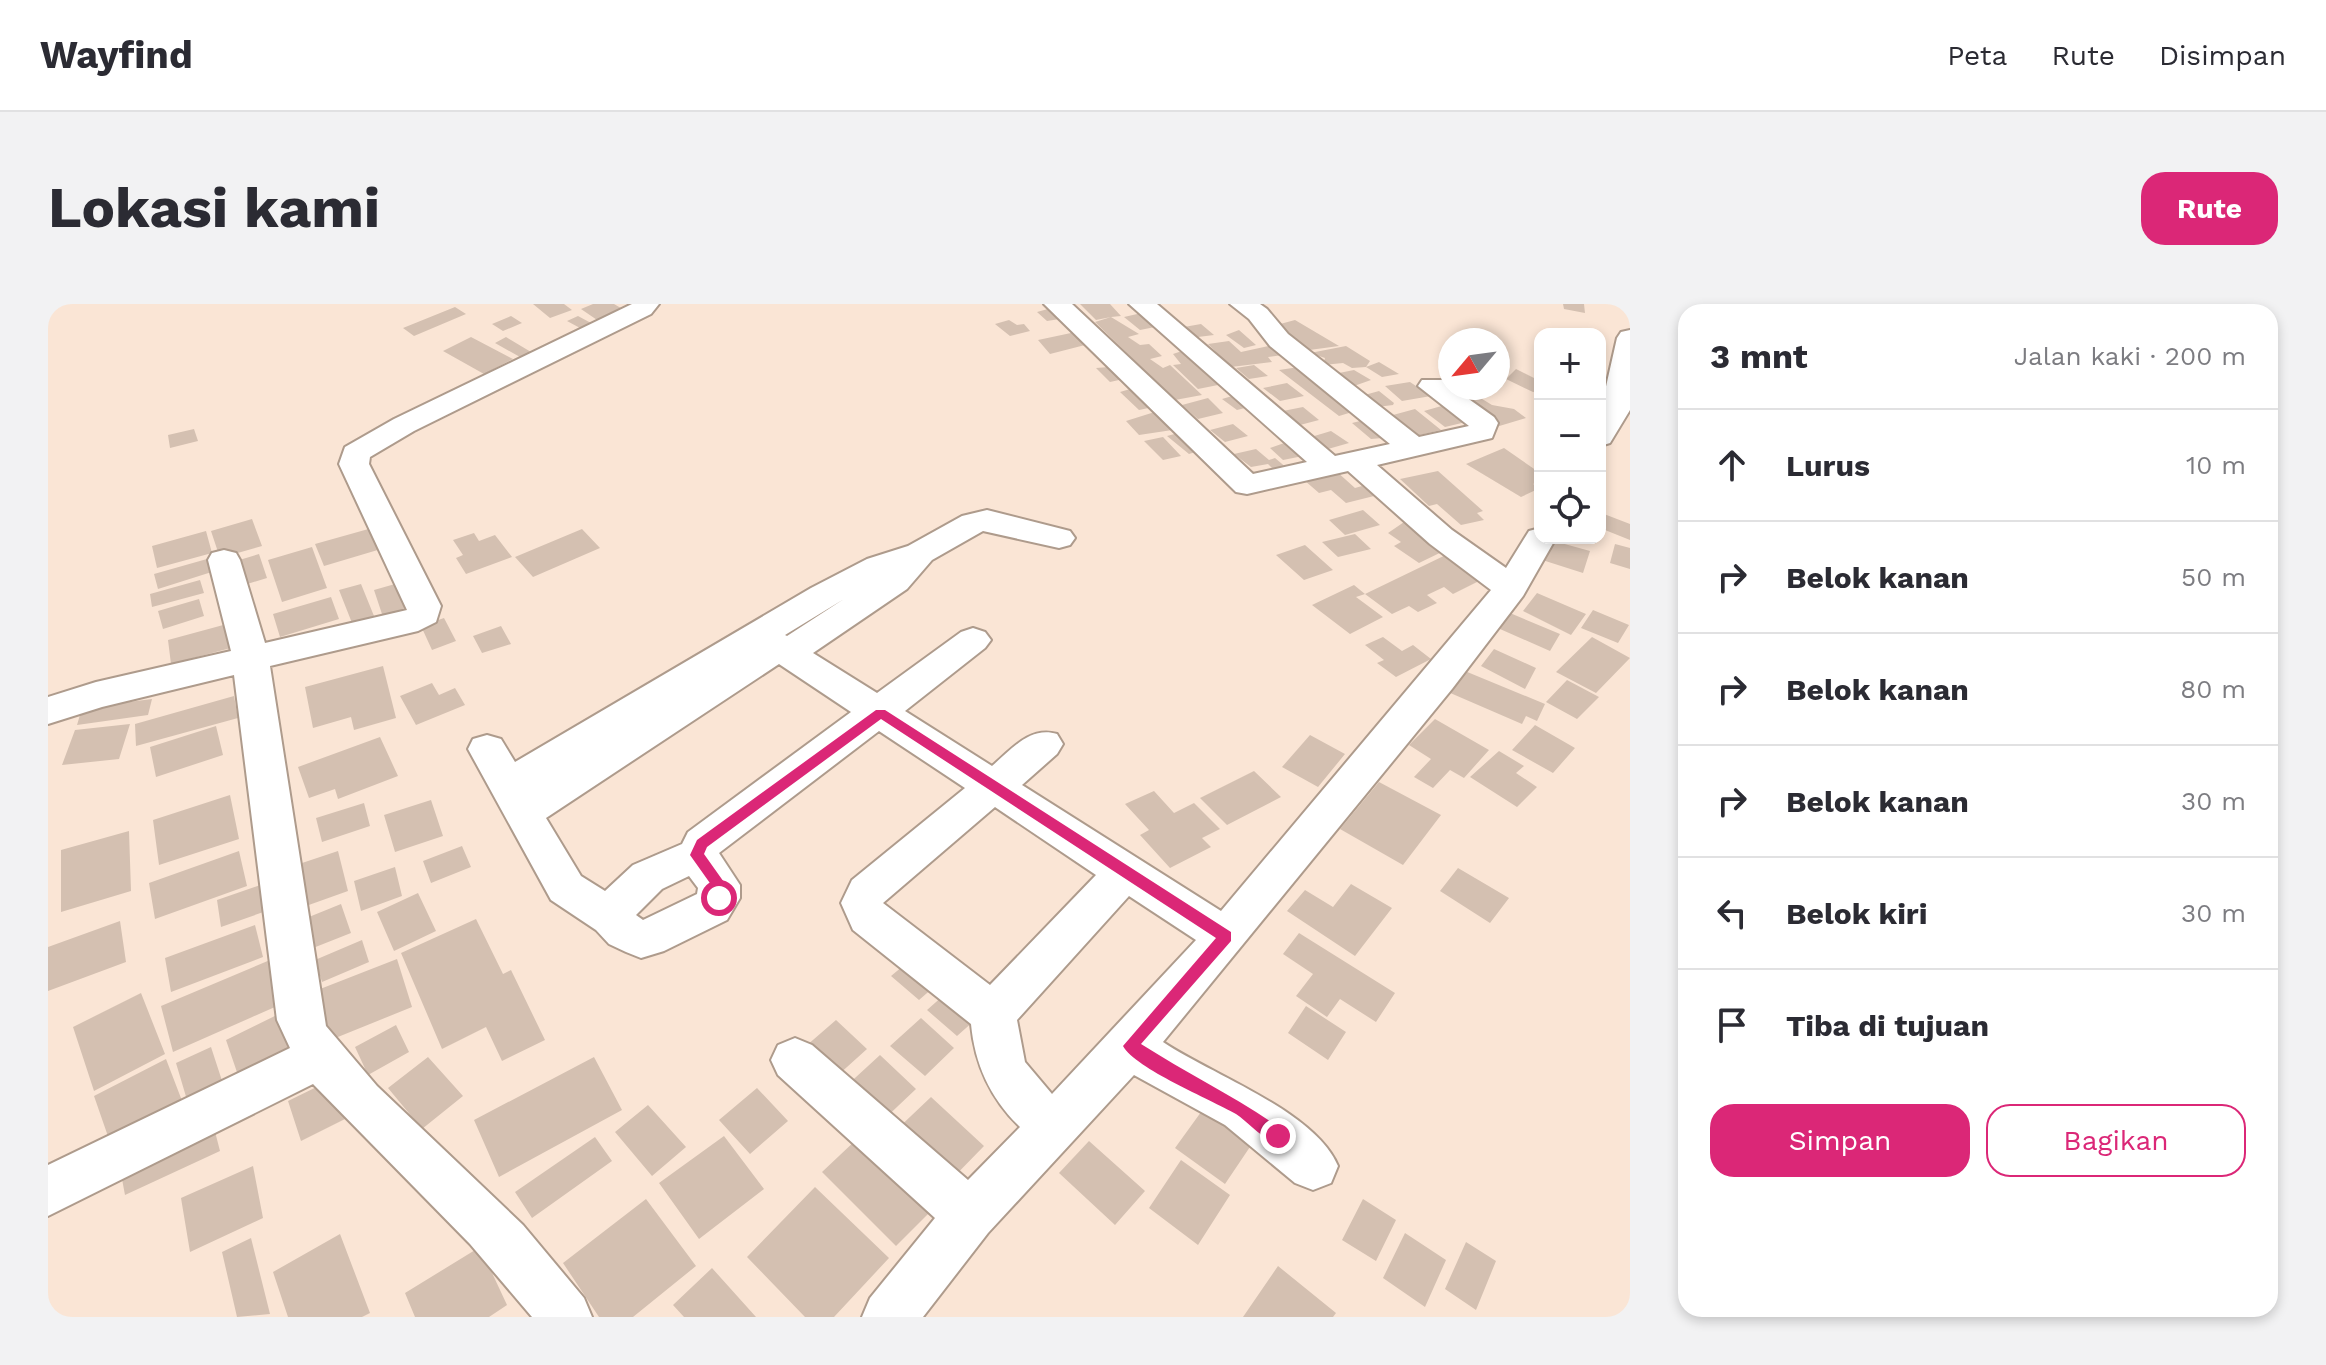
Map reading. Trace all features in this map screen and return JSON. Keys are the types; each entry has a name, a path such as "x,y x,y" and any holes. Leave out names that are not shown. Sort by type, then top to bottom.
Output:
{"street":[{"path":"48,711 96,695 399,625 424,614 424,606 354,464 356,453 404,425 642,309 646,304"},
{"path":"1057,304 1247,485 1473,435 1485,428 1473,414 1432,386"},
{"path":"1142,304 1343,465 1511,588"},
{"path":"1243,304 1258,314 1279,340 1414,448"},
{"path":"1606,430 1623,412 1630,338"},
{"path":"516,799 775,645 879,567 920,553 981,521 1059,538"},
{"path":"889,1317 970,1215 1130,1046 1226,937 1439,680 1511,588 1537,544"},
{"path":"224,560 252,661 257,718 300,1020 307,1041 523,1260 565,1317"},
{"path":"611,917 626,891 659,870 697,855 702,844 717,830 880,713 973,640"},
{"path":"775,645 1226,937"},
{"path":"993,1014 868,917 862,903 867,892 1044,744"},
{"path":"487,749 566,888 611,917 624,931 641,939 664,933 712,907 719,898 719,885 697,855"},
{"path":"1054,1127 1002,1074 996,1051 993,1014 1125,872"},
{"path":"1130,1046 1200,1090 1242,1109 1313,1166"},
{"path":"48,1191 320,1057"},
{"path":"795,1060 970,1215"}],"building":[{"path":"533,304 564,304 572,310 550,318"},
{"path":"593,304 614,304 626,311 600,322 581,309"},
{"path":"1080,304 1110,304 1121,316 1096,320"},
{"path":"1563,304 1584,304 1585,313 1564,309"},
{"path":"455,307 466,314 414,336 403,328"},
{"path":"1055,307 1066,318 1047,321 1037,312"},
{"path":"1146,312 1155,327 1140,330 1124,317"},
{"path":"511,316 522,323 503,331 492,324"},
{"path":"578,316 591,323 580,328 567,321"},
{"path":"1111,317 1139,334 1128,337 1140,345 1149,344 1162,356 1150,359 1163,368 1170,365 1202,395 1175,400 1095,322"},
{"path":"1009,320 1017,325 1024,324 1030,331 1010,336 995,324"},
{"path":"1295,320 1339,346 1302,351 1269,327"},
{"path":"1201,324 1214,335 1198,337 1184,327"},
{"path":"1239,330 1256,345 1244,348 1226,335"},
{"path":"1071,333 1085,345 1050,354 1038,340"},
{"path":"471,337 513,359 484,374 443,351"},
{"path":"506,337 531,352 520,357 495,343"},
{"path":"1229,341 1241,352 1278,344 1290,354 1268,357 1272,362 1231,367 1208,344"},
{"path":"1346,346 1370,361 1366,367 1352,368 1343,363 1323,365 1325,358 1310,353"},
{"path":"1185,350 1223,384 1198,389 1173,365 1181,364 1173,354"},
{"path":"1379,362 1399,374 1382,377 1366,367"},
{"path":"1254,365 1268,376 1249,379 1236,368"},
{"path":"1109,367 1128,378 1110,382 1096,368"},
{"path":"1299,367 1359,410 1339,416 1279,370"},
{"path":"1516,369 1534,378 1534,392 1510,381 1510,375"},
{"path":"1354,370 1371,380 1354,386 1334,374"},
{"path":"1410,382 1431,396 1402,401 1385,386"},
{"path":"1287,383 1304,396 1280,401 1263,388"},
{"path":"1137,387 1158,406 1139,410 1120,392"},
{"path":"1379,391 1393,405 1377,407 1361,396"},
{"path":"1239,394 1253,406 1237,410 1222,399"},
{"path":"1208,398 1223,413 1198,419 1182,405"},
{"path":"1458,400 1484,400 1492,405 1514,409 1526,418 1496,427"},
{"path":"1445,405 1466,422 1445,427 1424,411"},
{"path":"1303,407 1319,420 1300,425 1283,411"},
{"path":"1415,409 1441,430 1407,438 1382,418"},
{"path":"1161,410 1179,429 1139,435 1126,421"},
{"path":"1364,420 1383,438 1371,439 1352,423"},
{"path":"1233,424 1248,436 1225,442 1210,430"},
{"path":"194,429 198,441 170,448 168,435"},
{"path":"1331,431 1349,443 1328,449 1311,437"},
{"path":"1182,432 1202,450 1189,454 1167,436"},
{"path":"1163,437 1181,456 1163,460 1144,441"},
{"path":"1290,441 1308,455 1283,460 1270,448"},
{"path":"1504,448 1534,469 1534,491 1521,497 1466,464"},
{"path":"1256,449 1269,460 1275,458 1288,469 1276,472 1268,464 1251,467 1234,454"},
{"path":"1336,471 1355,488 1362,486 1374,496 1346,503 1331,490 1319,493 1304,480"},
{"path":"1438,471 1483,511 1477,513 1484,520 1461,525 1437,504 1429,506 1400,479"},
{"path":"1363,510 1380,525 1345,535 1329,520"},
{"path":"1606,515 1630,524 1630,540 1606,530"},
{"path":"252,519 262,546 220,558 211,531"},
{"path":"1407,520 1450,548 1419,563 1394,546 1401,542 1388,533"},
{"path":"372,528 381,549 324,566 315,544"},
{"path":"582,529 600,548 533,577 515,557"},
{"path":"206,531 212,553 157,568 152,546"},
{"path":"474,533 479,541 495,535 512,557 466,574 456,558 463,555 453,540"},
{"path":"1355,534 1371,549 1338,557 1322,542"},
{"path":"1541,544 1565,544 1590,551 1583,573 1536,558"},
{"path":"1615,544 1630,548 1630,569 1610,563"},
{"path":"1305,545 1333,570 1304,580 1276,555"},
{"path":"312,547 327,588 282,602 268,560"},
{"path":"1454,551 1489,576 1453,594 1444,587 1427,595 1437,603 1418,612 1409,606 1392,614 1365,594"},
{"path":"259,554 267,578 244,585 236,561"},
{"path":"214,557 218,570 158,589 154,574"},
{"path":"200,580 204,593 152,607 150,594"},
{"path":"361,584 374,616 352,623 339,590"},
{"path":"395,584 406,611 383,617 374,590"},
{"path":"1354,585 1365,594 1356,597 1383,617 1350,634 1312,605"},
{"path":"1537,593 1586,614 1571,635 1523,611"},
{"path":"331,597 339,619 280,637 273,614"},
{"path":"199,599 204,616 163,629 158,611"},
{"path":"1593,610 1629,625 1618,643 1581,628"},
{"path":"1510,613 1560,634 1550,651 1500,629"},
{"path":"444,618 456,641 432,650 421,626"},
{"path":"238,621 242,645 171,664 168,640"},
{"path":"501,626 511,644 482,653 473,636"},
{"path":"1383,637 1402,651 1413,645 1431,659 1396,677 1377,663 1384,660 1365,645"},
{"path":"1592,637 1630,658 1596,693 1556,672"},
{"path":"1494,649 1536,668 1525,689 1481,666"},
{"path":"383,666 396,718 354,730 351,717 313,728 305,687"},
{"path":"1460,669 1545,704 1537,721 1526,716 1522,724 1448,692"},
{"path":"1567,680 1599,697 1577,719 1546,702"},
{"path":"432,683 439,695 455,688 465,705 416,725 400,696"},
{"path":"234,696 238,718 136,746 135,724"},
{"path":"152,699 148,715 77,725 82,708"},
{"path":"1435,719 1489,750 1464,778 1450,770 1433,788 1414,777 1431,759 1409,745"},
{"path":"130,724 119,759 62,765 75,730"},
{"path":"1535,725 1575,748 1553,773 1512,750"},
{"path":"216,726 223,755 156,777 150,747"},
{"path":"1310,735 1345,754 1318,787 1282,767"},
{"path":"380,737 398,776 338,799 335,789 309,798 298,767"},
{"path":"1499,751 1524,766 1516,773 1537,787 1517,807 1470,777"},
{"path":"1254,771 1281,797 1227,825 1200,798"},
{"path":"1379,782 1441,815 1403,865 1340,829"},
{"path":"1154,791 1174,813 1194,803 1220,829 1202,838 1211,847 1170,868 1140,835 1149,830 1125,804"},
{"path":"230,795 239,839 159,865 153,820"},
{"path":"431,800 443,836 395,852 384,815"},
{"path":"364,803 370,826 322,842 316,818"},
{"path":"129,831 131,891 61,912 61,850"},
{"path":"462,846 471,867 431,883 423,861"},
{"path":"239,851 247,886 155,919 149,883"},
{"path":"338,851 348,891 306,906 296,865"},
{"path":"395,867 402,896 361,911 354,881"},
{"path":"1458,868 1509,898 1490,923 1440,891"},
{"path":"266,883 272,909 221,927 217,900"},
{"path":"1351,884 1392,908 1355,956 1287,911 1305,890 1333,907"},
{"path":"418,893 436,931 394,951 377,912"},
{"path":"341,904 351,933 313,948 304,919"},
{"path":"476,919 503,974 511,970 545,1040 502,1061 486,1027 442,1049 401,953"},
{"path":"120,921 126,962 48,991 48,947"},
{"path":"255,925 263,957 171,992 165,958"},
{"path":"1299,933 1395,993 1376,1022 1340,999 1327,1017 1296,996 1313,974 1283,954"},
{"path":"362,940 369,962 322,982 315,960"},
{"path":"915,956 942,980 919,1000 891,976"},
{"path":"397,959 412,1007 328,1041 315,991"},
{"path":"270,960 284,1003 173,1052 161,1006"},
{"path":"953,987 983,1013 957,1036 927,1010"},
{"path":"141,993 165,1054 94,1091 73,1027"},
{"path":"1306,1006 1346,1032 1328,1060 1288,1033"},
{"path":"285,1011 301,1051 240,1081 226,1040"},
{"path":"921,1018 954,1048 925,1076 890,1046"},
{"path":"836,1020 867,1049 837,1076 806,1046"},
{"path":"396,1025 409,1052 368,1075 355,1047"},
{"path":"211,1047 226,1093 190,1110 176,1063"},
{"path":"880,1055 916,1089 879,1124 843,1089"},
{"path":"428,1057 463,1096 422,1129 388,1088"},
{"path":"594,1057 622,1110 499,1177 474,1120"},
{"path":"166,1059 184,1106 111,1145 94,1096"},
{"path":"335,1078 349,1117 301,1141 288,1101"},
{"path":"757,1088 788,1121 750,1154 719,1120"},
{"path":"931,1097 984,1146 945,1186 892,1134"},
{"path":"1209,1101 1258,1135 1225,1184 1175,1148"},
{"path":"648,1105 686,1147 652,1176 615,1132"},
{"path":"212,1120 220,1151 125,1195 119,1163"},
{"path":"724,1136 764,1189 699,1239 659,1183"},
{"path":"595,1137 612,1161 532,1218 515,1192"},
{"path":"857,1139 930,1212 896,1246 822,1172"},
{"path":"1089,1141 1145,1191 1115,1225 1059,1173"},
{"path":"1181,1160 1230,1195 1198,1245 1149,1208"},
{"path":"253,1166 263,1218 190,1252 181,1198"},
{"path":"815,1187 889,1258 834,1317 805,1317 747,1257"},
{"path":"646,1199 696,1266 633,1317 599,1317 563,1263"},
{"path":"1363,1199 1396,1220 1376,1261 1342,1240"},
{"path":"1405,1233 1446,1260 1425,1307 1383,1278"},
{"path":"340,1234 370,1313 362,1317 288,1317 273,1272"},
{"path":"251,1238 270,1314 237,1317 222,1252"},
{"path":"1466,1242 1496,1261 1476,1310 1445,1289"},
{"path":"480,1247 507,1305 489,1317 415,1317 405,1293"},
{"path":"1278,1266 1336,1313 1333,1317 1243,1317"},
{"path":"712,1268 756,1317 684,1317 673,1305"}],"route":[{"path":"719,898 719,885 697,855 702,844 880,713 1226,937 1130,1046 1200,1090 1242,1109 1278,1136"}]}
